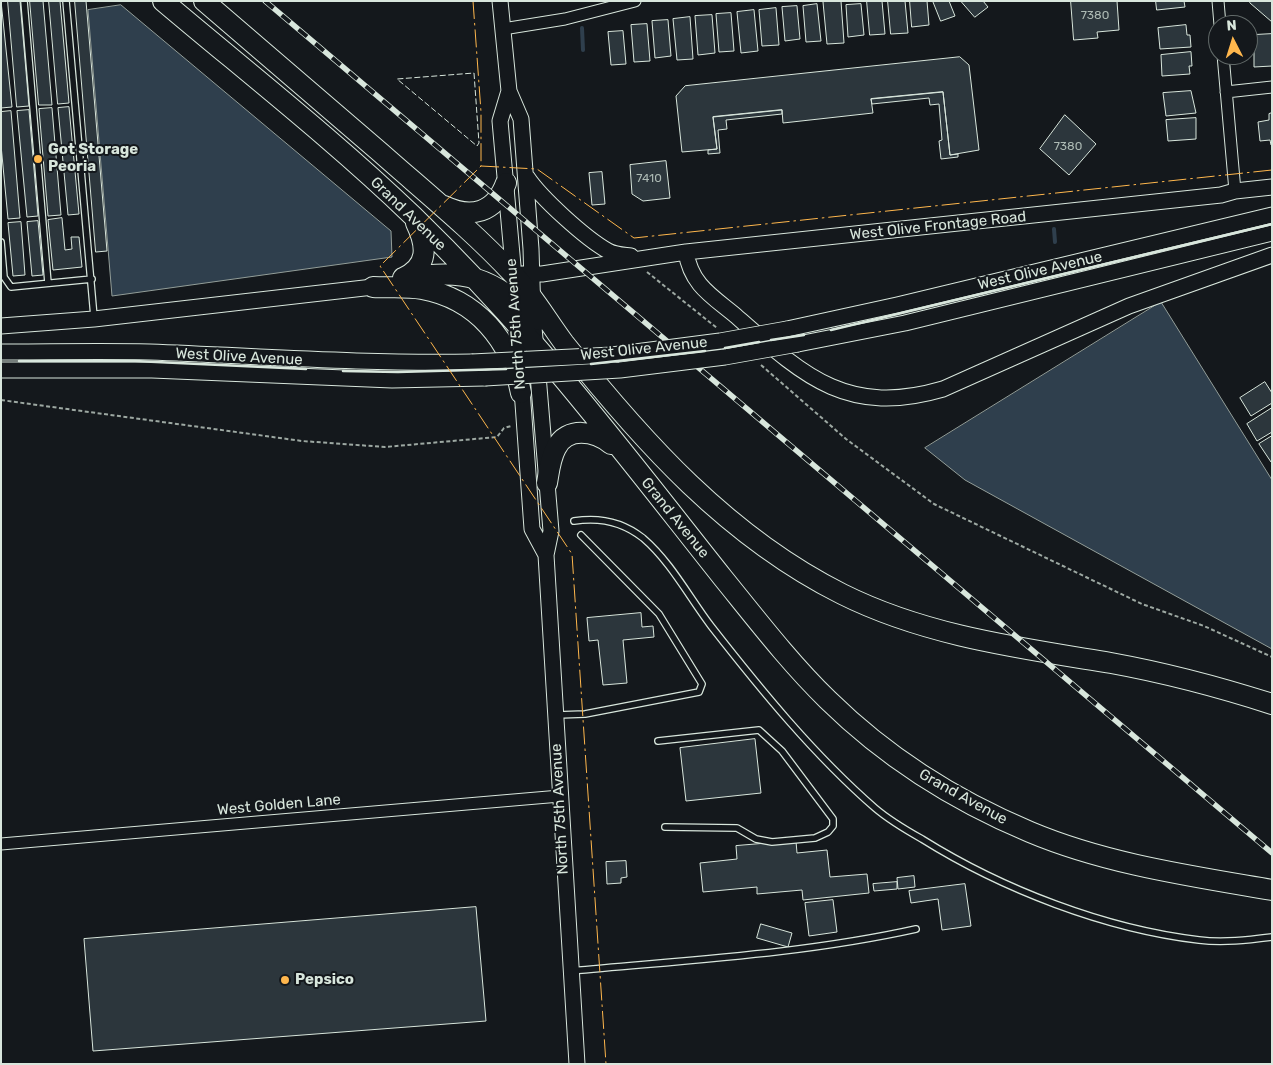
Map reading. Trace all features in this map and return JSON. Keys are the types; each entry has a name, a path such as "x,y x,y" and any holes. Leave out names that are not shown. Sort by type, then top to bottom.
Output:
{"highway":[{"name":"Grand Avenue","path":"163,1 413,216 473,277 524,310 564,343 634,427 705,500 732,524 778,557 847,597 908,620 960,636 1197,681 1272,704"},
{"name":"Grand Avenue","path":"204,1 522,274 524,310 535,346 799,668 829,701 905,764 982,810 1032,833 1077,849 1156,869 1272,890"},
{"path":"439,203 458,213 482,210 498,199 506,183"},
{"path":"373,287 413,273 423,259 423,239 413,216"},
{"path":"456,260 487,270 522,274"},
{"path":"403,278 443,274 473,277"},
{"path":"373,287 423,289 453,300 472,310 497,335 511,356 517,370 521,393"},
{"path":"547,484 554,451 564,439 571,435 586,432 597,435 624,455"}],"main road":[{"name":"North 75th Avenue","path":"500,1 508,91 520,119 525,174 531,249 522,274"},
{"name":"North 75th Avenue","path":"508,91 500,121 506,183 522,274"},
{"path":"525,174 537,192 608,251 640,262"},
{"name":"West Olive Frontage Road","path":"522,274 621,262 640,262 686,252 1221,196 1235,191 1272,187"},
{"name":"West Olive Avenue","path":"1,352 149,352 286,359 472,362 612,354 720,342 897,306 1272,215"},
{"name":"West Olive Avenue","path":"1,370 152,370 392,380 484,378 620,370 725,357 905,324 1272,233"},
{"path":"686,252 688,268 697,282 789,362 817,381 847,392 884,398 922,395 943,389 1129,306 1272,255"},
{"path":"1,326 94,319 373,287"},
{"name":"North 75th Avenue","path":"524,310 521,393 532,529 546,555"},
{"name":"North 75th Avenue","path":"535,346 551,531 546,555 577,1064"}],"street":[{"path":"503,29 566,19 635,1"},
{"path":"1218,1 1219,15"},
{"path":"1224,65 1235,191"},
{"path":"1226,92 1272,87"},
{"name":"West Golden Lane","path":"1,844 560,796"}],"lane":[{"path":"24,1 48,283"},
{"path":"66,1 92,279 94,319"},
{"path":"1,242 4,277 10,286 92,279"},
{"path":"574,521 602,519 621,525 642,537 666,562 693,603 773,702 834,769 877,810 951,857 1053,904 1109,921 1200,941 1238,941 1272,937"},
{"path":"555,716 586,714 699,692 702,684 659,614 581,535"},
{"path":"658,740 759,730 782,751 833,819 833,826 828,832 821,835 772,842 756,839 737,828 665,827"},
{"path":"570,971 758,954 865,940 916,928"}],"path":[{"path":"640,262 721,332"},
{"path":"758,363 846,439 934,504 1142,604 1212,629 1272,657"},
{"path":"1,400 302,441 386,447 497,437 504,428 524,422"}],"water":[{"path":"121,5 391,231 392,257 112,296 88,10"},
{"path":"1161,302 1272,480 1272,649 965,480 925,448"}],"building":[{"path":"1,1 12,107 1,108"},
{"path":"8,1 20,1 29,106 17,107"},
{"path":"30,1 43,1 52,105 39,105"},
{"path":"49,1 60,1 69,103 58,104"},
{"path":"75,1 86,1 107,251 96,252"},
{"path":"841,1 844,43 827,44 823,2"},
{"path":"867,1 882,1 885,34 870,35"},
{"path":"888,1 905,1 908,33 891,34"},
{"path":"910,1 927,1 929,25 912,27"},
{"path":"933,1 949,1 955,16 941,21"},
{"path":"961,1 983,1 988,7 975,17"},
{"path":"1071,1 1117,1 1119,30 1097,32 1098,38 1074,40"},
{"path":"1156,1 1184,1 1185,7 1157,10"},
{"path":"1251,1 1272,1 1272,22 1250,3"},
{"path":"817,4 821,41 806,42 803,6"},
{"path":"861,4 864,35 848,37 846,5"},
{"path":"797,6 800,39 785,41 782,7"},
{"path":"776,8 779,45 762,46 759,10"},
{"path":"754,10 758,51 741,53 737,12"},
{"path":"731,13 734,51 719,52 716,14"},
{"path":"712,15 715,53 698,55 695,16"},
{"path":"690,17 693,59 677,60 673,19"},
{"path":"668,20 671,56 655,58 652,21"},
{"path":"647,24 650,61 634,62 631,25"},
{"path":"1186,25 1187,35 1190,35 1191,47 1160,49 1158,28"},
{"path":"623,31 626,64 611,65 608,32"},
{"path":"1272,34 1272,66 1254,67 1254,65 1258,65 1258,35"},
{"path":"1191,52 1192,66 1189,66 1190,74 1162,76 1161,55"},
{"path":"960,57 969,65 979,150 950,155 943,92 871,99 873,113 783,123 782,110 713,117 717,149 682,152 676,96 685,86"},
{"path":"1191,91 1196,113 1166,116 1163,93"},
{"path":"943,92 950,155 958,154 958,157 941,159 939,141 942,140 939,104 930,105 929,98 872,104 871,99"},
{"path":"69,107 79,214 68,215 58,108"},
{"path":"52,108 61,215 48,216 39,109"},
{"path":"29,110 38,216 27,217 17,111"},
{"path":"782,110 782,114 726,120 727,129 718,130 720,153 708,154 708,150 717,149 713,117"},
{"path":"11,111 20,218 8,219 1,145 1,112"},
{"path":"1272,113 1271,145 1270,140 1260,141 1258,122 1269,120 1269,114"},
{"path":"1065,115 1096,144 1069,175 1040,149"},
{"path":"1196,118 1196,139 1168,141 1166,120"},
{"path":"666,161 670,198 643,201 632,194 630,165"},
{"path":"602,172 605,204 592,205 589,173"},
{"path":"62,218 65,250 72,249 71,237 79,237 82,267 53,270 48,220"},
{"path":"38,221 43,275 32,276 27,222"},
{"path":"21,222 25,275 13,276 8,223"},
{"path":"1265,382 1272,393 1272,403 1251,416 1240,398"},
{"path":"1272,408 1272,432 1257,441 1247,424"},
{"path":"1272,436 1272,461 1271,462 1259,444"},
{"path":"641,613 642,627 653,626 654,637 623,640 627,683 603,685 598,640 589,641 587,618"},
{"path":"755,739 761,793 686,801 680,748"},
{"path":"796,841 797,853 827,850 830,877 867,874 869,893 803,900 802,890 757,894 757,887 703,892 700,863 737,859 736,846"},
{"path":"626,861 627,877 621,878 621,883 607,884 606,862"},
{"path":"914,876 915,887 898,889 897,878"},
{"path":"897,882 897,889 874,891 873,884"},
{"path":"965,884 971,926 942,930 938,899 911,903 909,891"},
{"path":"833,900 837,932 809,936 805,903"},
{"name":"Pepsico","path":"476,907 486,1021 93,1051 84,939"},
{"path":"761,924 792,933 788,947 757,938"}],"waterway":[{"path":"582,28 583,50"},
{"path":"1054,229 1055,242"}],"railway":[{"path":"265,1 1272,853"}],"fence":[{"path":"474,73 479,143 477,146 397,79 474,73"}],"wall":[{"path":"831,330 1272,224"},
{"path":"771,340 804,335"},
{"path":"725,348 759,342"},
{"path":"591,364 705,351"},
{"path":"19,361 135,361 306,369"},
{"path":"343,371 398,372 506,369"}],"power":[{"path":"473,1 481,112 481,166 380,266 572,554 606,1064"},
{"path":"481,166 537,169 634,238 1272,170"}],"place":[{"name":"Got Storage Peoria","path":"38,159"},
{"name":"Pepsico","path":"285,980"}]}
